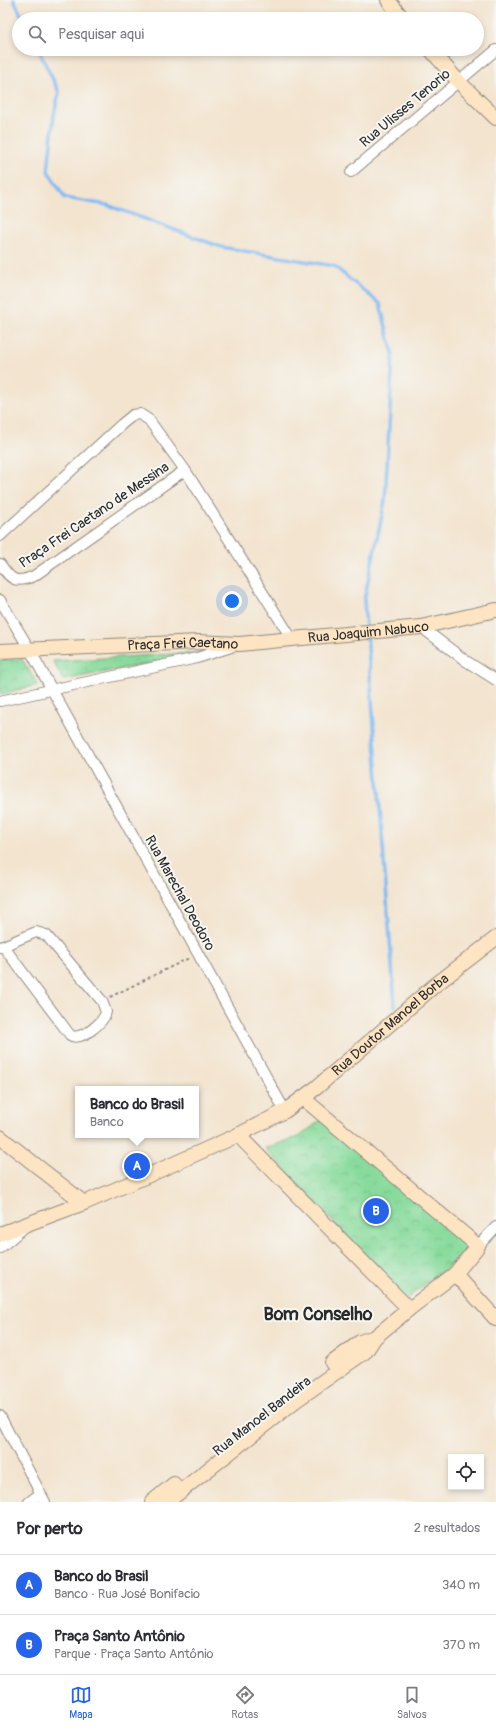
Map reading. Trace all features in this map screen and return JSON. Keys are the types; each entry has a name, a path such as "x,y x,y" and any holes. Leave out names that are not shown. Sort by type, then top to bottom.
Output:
{"street":[{"path":"388,0 397,12"},
{"name":"Rua Ulisses Tenorio","path":"351,172 496,50"},
{"path":"436,56 458,81 496,118"},
{"name":"Praça Frei Caetano de Messina","path":"0,536 122,424 136,414 145,416 185,470 292,639"},
{"name":"Praça Frei Caetano de Messina","path":"0,564 8,575 14,580 23,580 34,576 185,470"},
{"path":"0,600 51,689"},
{"name":"Rua Joaquim Nabuco","path":"240,644 414,627 496,610"},
{"path":"414,627 496,680"},
{"name":"Praça Frei Caetano","path":"0,651 198,642 240,644"},
{"name":"Praça Frei Caetano","path":"0,701 197,658 240,644"},
{"name":"Rua Marechal Deodoro","path":"51,689 285,1111"},
{"path":"36,932 46,935 102,1000 106,1012 104,1019 98,1025 80,1036 73,1037 68,1033 1,946 36,932"},
{"name":"Rua Doutor Manoel Borba","path":"0,1234 84,1202 238,1135 285,1111 303,1098 434,986 496,938"},
{"path":"303,1098 478,1246 496,1227"},
{"path":"238,1135 409,1309"},
{"path":"0,1137 84,1202"},
{"path":"0,1248 28,1224"},
{"name":"Rua Manoel Bandeira","path":"168,1502 295,1401 366,1350 375,1337 455,1274 478,1246"},
{"path":"455,1274 496,1319"},
{"name":"Rua Manoel Bandeira","path":"152,1502 360,1342 375,1337"},
{"path":"0,1416 42,1498 29,1502"}],"path":[{"path":"102,1000 198,954"}],"green space":[{"path":"209,652 63,680 53,661"},
{"path":"22,659 38,685 0,694 0,660"},
{"path":"322,1119 465,1240 466,1253 405,1300 265,1148 299,1137"}],"waterway":[{"path":"14,0 20,12"},
{"path":"41,56 59,92 54,115 48,171 65,198 107,205 221,247 334,266 380,304 393,354 385,501 364,600 366,628"},
{"path":"367,634 395,1006"}],"place":[{"name":"Banco do Brasil","path":"137,1166"},
{"name":"Praça Santo Antônio","path":"376,1211"}],"district":[{"name":"Bom Conselho","path":"318,1314"}]}
